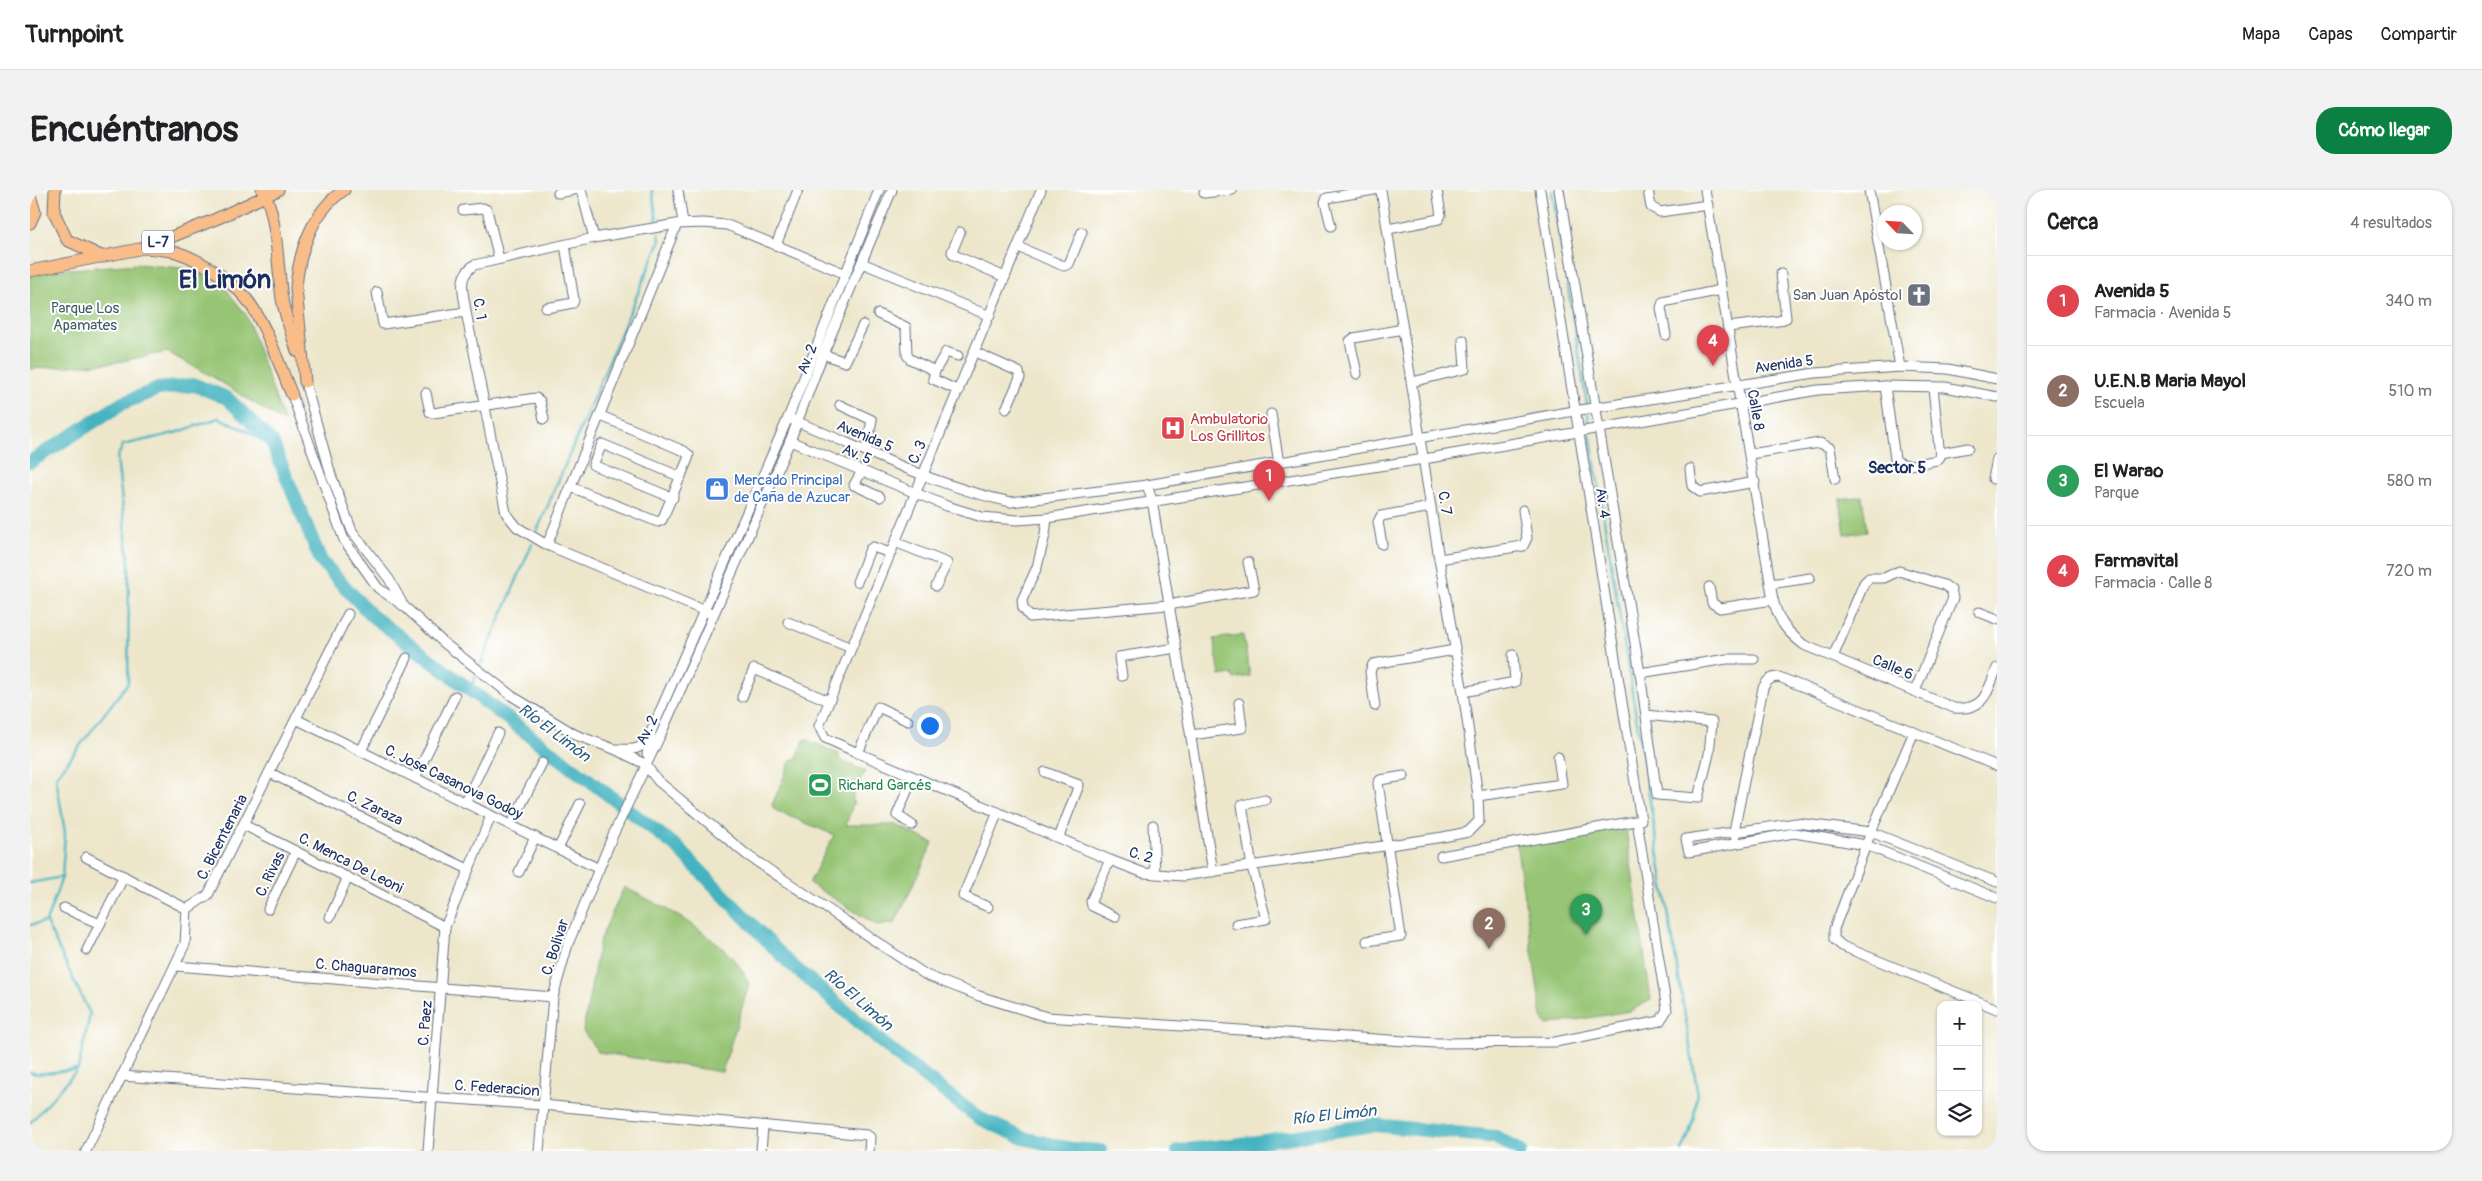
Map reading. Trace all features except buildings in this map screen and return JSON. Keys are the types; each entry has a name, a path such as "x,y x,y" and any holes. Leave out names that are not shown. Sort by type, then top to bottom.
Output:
{"main road":[{"path":"55,190 54,212 67,240 103,257"},
{"name":"L-7","path":"30,271 144,248 216,219 264,193 278,190"},
{"path":"305,382 296,288 297,273 303,245 319,216 344,190"},
{"path":"264,193 282,300 305,382"},
{"path":"30,195 34,212 30,223"},
{"path":"144,248 177,252 231,283 243,294 261,323 292,395"}],"street":[{"path":"558,193 574,190"},
{"path":"582,190 594,238"},
{"path":"547,545 680,224 678,190"},
{"path":"776,245 798,190"},
{"name":"Av. 2","path":"645,764 661,734 708,612 879,190"},
{"name":"Av. 2","path":"645,764 651,732 790,441 823,354 892,190"},
{"name":"C. 3","path":"819,726 914,492 959,391 1041,190"},
{"path":"1204,193 1232,190"},
{"path":"1330,226 1325,202 1327,198 1374,190"},
{"name":"C. 7","path":"1381,190 1439,559 1463,692 1478,796 1479,821"},
{"path":"1388,229 1439,220 1441,215 1437,190"},
{"name":"Av. 4","path":"645,764 658,781 747,855 926,975 979,996 1047,1017 1435,1043 1555,1042 1660,1021 1667,1010 1540,190"},
{"name":"Av. 4","path":"1559,190 1594,408 1640,673 1657,795 1698,798 1709,754 1712,722 1646,715"},
{"path":"1648,190 1652,207 1660,212 1708,204"},
{"name":"Calle 8","path":"1705,190 1755,482 1773,600 1778,618 1788,632"},
{"path":"1869,190 1900,366"},
{"path":"463,210 484,208 487,210 500,260"},
{"name":"C. 1","path":"708,612 547,545 517,527 506,513 466,312 462,278 464,272 474,265 594,238 680,224 727,225 846,274"},
{"path":"960,232 952,252 954,255 1005,277"},
{"path":"1018,247 1064,266 1069,264 1082,232"},
{"path":"546,308 573,303 574,300 565,245"},
{"path":"862,263 990,316"},
{"path":"1728,327 1778,321 1786,318 1781,274"},
{"path":"1666,335 1661,308 1663,302 1722,290"},
{"path":"377,292 382,324 466,312"},
{"path":"878,314 906,328 907,356 910,360 935,371"},
{"path":"823,354 845,362 863,325"},
{"path":"1357,374 1350,341 1354,338 1403,329"},
{"path":"1412,382 1465,369 1463,340"},
{"path":"958,356 946,352 935,371 933,379 959,391"},
{"path":"975,352 1019,372 1020,378 1006,409"},
{"name":"Avenida 5","path":"788,418 922,475 990,498 1011,502 1147,485 1574,411 1815,373 1900,366 1948,369 1997,378"},
{"path":"305,382 331,475 352,531 389,579 405,607"},
{"path":"1885,386 1895,459 1905,465 1937,460 1941,453 1933,387"},
{"name":"Avenida 5","path":"914,492 947,506 982,516 1016,520 1047,518 1424,458 1818,390 1885,386 1933,387 1997,397"},
{"path":"426,393 430,412 433,413 536,398 540,401 544,419"},
{"path":"292,395 344,540 378,588 405,607 444,643 512,696 576,735 614,749 645,764"},
{"path":"840,405 872,420 866,451"},
{"path":"1271,414 1278,463"},
{"path":"571,487 658,522 662,520 673,498 689,456 684,451 601,416"},
{"name":"Av. 5","path":"790,441 914,492"},
{"path":"1750,454 1820,443 1830,448 1835,479"},
{"path":"673,498 593,465 602,444 681,477"},
{"path":"1941,453 1968,448"},
{"path":"1993,479 1997,459"},
{"path":"1690,469 1692,486 1700,492 1755,482"},
{"path":"862,471 854,485 880,497"},
{"path":"1147,485 1152,500 1213,872"},
{"path":"1382,544 1378,522 1381,516 1431,507"},
{"path":"1439,559 1523,546 1527,538 1523,510"},
{"path":"1047,518 1037,567 1022,600 1023,608 1030,617 1168,605 1254,590 1248,562"},
{"path":"895,542 947,563 936,586"},
{"path":"857,582 870,549 873,547 890,553"},
{"path":"1833,657 1868,578 1884,578 1899,571 1944,585 1951,590 1953,598 1915,691"},
{"path":"1770,584 1810,578"},
{"path":"1709,587 1712,603 1720,608 1773,600"},
{"path":"1979,612 1997,619"},
{"name":"C. Bicentenaria","path":"187,908 208,895 348,614"},
{"path":"788,622 850,648"},
{"name":"Calle 6","path":"1788,632 1804,645 1954,708 1967,709 1978,705 1986,694 1997,668"},
{"path":"1122,676 1119,657 1176,648"},
{"path":"1375,706 1370,672 1373,664 1455,650"},
{"path":"1463,692 1515,682 1513,655"},
{"path":"360,751 407,658"},
{"path":"1640,673 1727,660 1754,659"},
{"path":"742,697 754,669 829,701"},
{"path":"1736,843 1734,831 1763,688 1769,679 1780,677 1997,766"},
{"path":"415,778 455,696"},
{"path":"1191,735 1242,728 1239,703"},
{"path":"858,753 878,707 908,721"},
{"name":"C. Jose Casanova Godoy","path":"296,719 599,869"},
{"name":"C. 2","path":"819,726 825,738 858,753 1144,873 1183,876 1389,845 1468,832 1479,821"},
{"path":"614,749 634,750 640,748 651,732"},
{"path":"1914,732 1866,845 1834,929 1834,939 1842,946 1997,1010"},
{"path":"465,803 498,733"},
{"path":"1478,796 1562,784 1558,756"},
{"path":"511,825 542,762"},
{"name":"C. Bolivar","path":"539,1151 553,997 568,944 645,764"},
{"path":"1045,772 1079,785 1059,837"},
{"name":"C. Zaraza","path":"270,773 468,869"},
{"path":"1367,940 1401,936 1389,845 1378,783 1380,780 1404,776"},
{"path":"912,825 897,815 913,777"},
{"path":"1236,924 1266,919 1252,866 1242,805 1264,800"},
{"path":"558,849 580,804"},
{"path":"988,907 963,896 998,812"},
{"name":"C. Paez","path":"428,1151 442,988 445,926 491,816"},
{"path":"1442,856 1639,820"},
{"path":"1997,882 1872,832 1796,823 1686,839 1689,852 1794,833 1866,845 1997,898"},
{"name":"C. Menca De Leoni","path":"244,825 445,926"},
{"path":"1153,825 1156,874"},
{"path":"519,872 535,837"},
{"name":"C. Rivas","path":"268,909 296,851"},
{"path":"86,856 187,908 185,944 176,966 86,1151"},
{"path":"1110,860 1091,901 1092,906 1115,917"},
{"path":"87,950 124,876"},
{"path":"330,917 348,877"},
{"path":"64,908 100,924"},
{"name":"C. Chaguaramos","path":"176,966 553,997"},
{"name":"C. Federacion","path":"121,1076 542,1105 867,1135 870,1138 869,1151"},
{"path":"761,1151 763,1126"}],"green space":[{"name":"Parque Los Apamates","path":"138,264 192,269 226,289 246,315 284,422 213,377 167,352 112,363 30,369 30,272"},
{"path":"1862,496 1867,531 1845,535 1840,499"},
{"path":"1243,635 1250,676 1234,679 1232,674 1220,676 1214,639"},
{"path":"805,739 839,754 839,760 865,771 852,799 854,801 846,825 896,825 933,843 895,923 878,926 809,883 834,835 775,810 772,805 791,760 796,759"},
{"path":"1625,823 1651,1000 1630,1011 1547,1025 1542,1018 1516,842"},
{"path":"624,887 677,915 714,941 741,970 749,985 722,1072 598,1052 583,1031 600,939"}],"waterway":[{"path":"652,190 657,221"},
{"path":"1552,190 1587,404"},
{"path":"537,531 660,241 659,234"},
{"name":"Río El Limón","path":"30,462 123,403 158,389 195,385 227,398 272,442 321,561 371,615 677,847 787,961 905,1062 979,1118 1023,1138 1072,1149 1101,1151"},
{"path":"1588,413 1589,425"},
{"path":"30,1123 78,1069 90,1014 46,922 62,877 65,833 56,777 128,683 129,562 117,458 123,445 175,433 219,418 245,430 274,448"},
{"path":"1590,434 1696,1083 1697,1092 1694,1118 1682,1151"},
{"path":"481,664 532,544"},
{"path":"470,690 476,676"},
{"path":"30,883 62,877"},
{"path":"30,925 45,922"},
{"path":"30,1072 37,1074 78,1069"},
{"name":"Río El Limón","path":"1178,1151 1250,1143 1374,1125 1496,1137 1520,1151"}],"place":[{"name":"San Juan Apóstol","path":"1919,295"},
{"name":"Farmavital","path":"1713,366"},
{"name":"Ambulatorio Los Grillitos","path":"1173,428"},
{"name":"Mercado Principal de Caña de Azucar","path":"717,489"},
{"name":"Avenida 5","path":"1269,501"},
{"name":"Richard Garcés","path":"820,785"},
{"name":"El Warao","path":"1586,935"},
{"name":"U.E.N.B Maria Mayol","path":"1489,949"}],"district":[{"name":"El Limón","path":"225,279"},
{"name":"Sector 5","path":"1897,467"}]}
